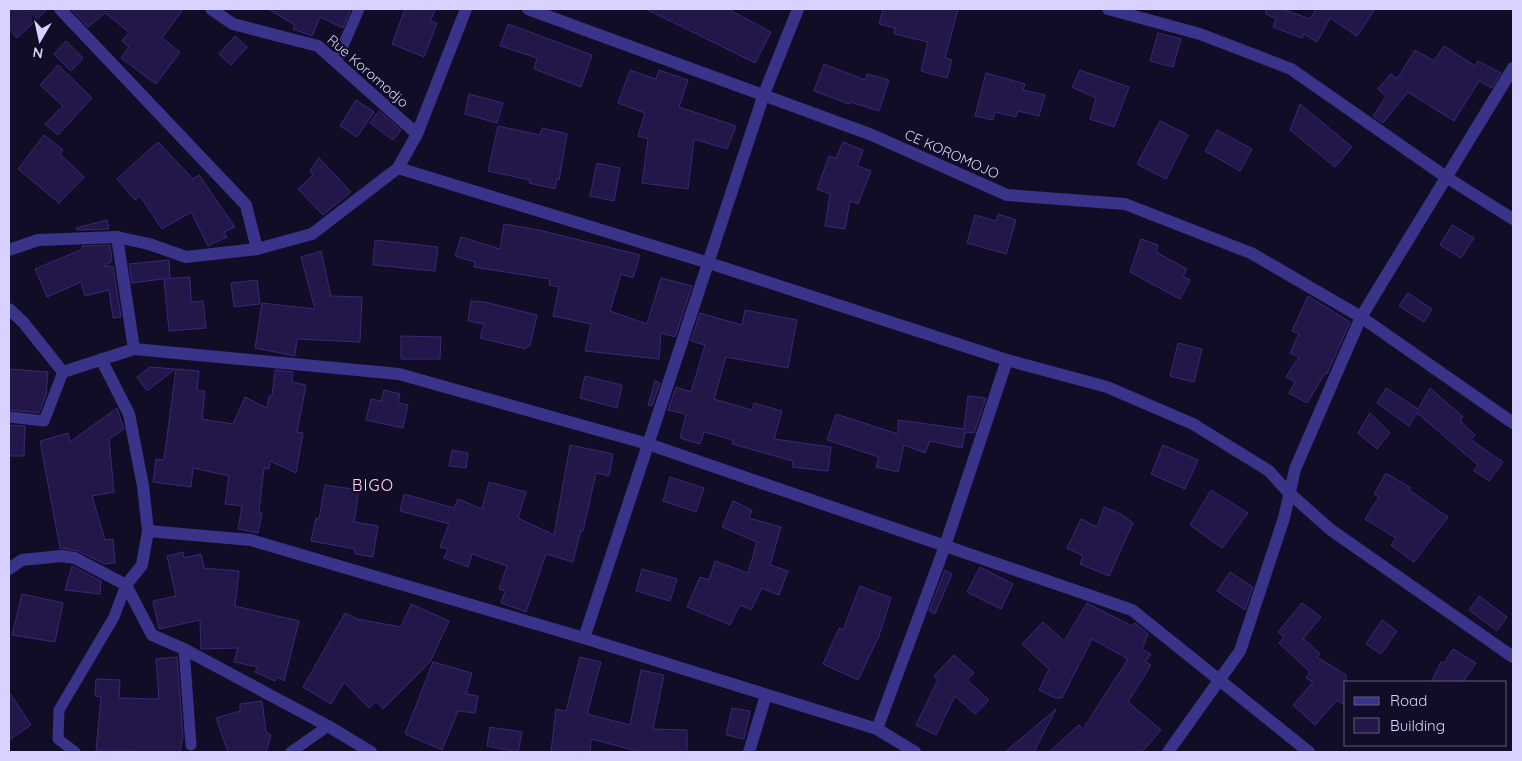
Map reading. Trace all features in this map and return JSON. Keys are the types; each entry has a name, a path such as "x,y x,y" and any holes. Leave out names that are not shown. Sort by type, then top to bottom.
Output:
{"street":[{"path":"60,9 246,205 257,249"},
{"name":"Rue Koromodjo","path":"211,9 233,24 318,46 417,134"},
{"path":"9,250 38,240 117,237 150,244 186,257 257,249 312,234 398,168 417,134 466,9"},
{"name":"CE KOROMOJO","path":"528,9 872,134 1008,194 1125,204 1251,253 1361,317 1513,423"},
{"path":"584,638 764,94 798,9"},
{"path":"1108,9 1200,34 1291,69 1446,177 1513,219"},
{"path":"1168,752 1240,652 1284,518 1288,492 1295,468 1361,317 1513,68"},
{"path":"398,168 709,263 1007,360 1107,387 1192,424 1269,471 1288,492 1332,530 1513,656"},
{"path":"117,237 134,349"},
{"path":"9,310 23,322 63,372 134,349 399,374 648,444 1132,610 1309,752"},
{"path":"101,359 129,414 143,486 148,531 142,565 126,585"},
{"path":"877,729 945,546 1007,360"},
{"path":"148,531 251,540 584,638 877,729 915,752"},
{"path":"9,569 22,560 61,556 75,558 126,585 152,635 184,649 328,726 370,752"},
{"path":"750,752 766,694"}],"lane":[{"path":"336,62 359,9"},
{"path":"9,417 44,421 63,372"},
{"path":"75,752 58,739 59,710 114,617 126,585"},
{"path":"184,649 191,745"},
{"path":"291,752 328,726"}],"building":[{"path":"9,9 48,9 17,38 9,29"},
{"path":"71,9 183,9 162,38 180,52 156,84 121,58 129,47 122,41 129,32 105,13 88,27"},
{"path":"268,9 351,9 343,28 320,17 312,36 293,29 295,25"},
{"path":"405,9 436,9 430,21 437,23 424,57 392,44"},
{"path":"646,9 728,9 771,32 755,63"},
{"path":"883,9 958,9 945,58 952,60 947,78 921,71 928,42 894,34 895,28 879,24"},
{"path":"1267,9 1283,9 1310,19 1316,9 1375,9 1357,36 1330,18 1317,42 1304,34 1302,38 1273,27 1276,19 1265,13"},
{"path":"508,24 592,55 581,87 534,69 537,58 500,46"},
{"path":"1158,33 1181,39 1173,67 1150,61"},
{"path":"235,36 247,47 231,65 219,54"},
{"path":"66,41 83,58 71,71 54,54"},
{"path":"1444,46 1475,66 1478,61 1501,73 1492,88 1479,81 1454,121 1408,92 1383,123 1373,116 1386,96 1378,89 1391,74 1397,79 1415,50 1434,61"},
{"path":"824,64 865,80 867,74 889,80 879,111 850,102 849,104 814,91"},
{"path":"58,65 92,98 58,135 45,124 63,106 40,85"},
{"path":"630,70 656,79 659,70 688,80 679,107 736,126 727,149 694,139 688,189 642,183 648,139 638,136 645,113 618,103"},
{"path":"1080,70 1129,87 1114,127 1090,119 1096,98 1072,87"},
{"path":"986,73 1025,84 1023,90 1045,95 1039,116 1018,111 1016,117 995,112 993,120 975,116"},
{"path":"469,94 503,103 497,123 465,114"},
{"path":"356,100 374,112 357,137 340,126"},
{"path":"1300,104 1352,147 1335,167 1290,130"},
{"path":"379,111 401,130 393,140 370,123"},
{"path":"1160,121 1188,135 1166,179 1137,164"},
{"path":"498,126 540,135 542,128 567,134 559,180 557,179 555,189 529,183 530,180 488,171"},
{"path":"1217,130 1252,149 1240,171 1205,151"},
{"path":"44,135 63,150 60,154 84,177 59,203 18,169"},
{"path":"158,142 193,179 199,175 235,227 224,232 227,237 208,246 191,212 162,229 140,196 135,200 117,179"},
{"path":"843,142 863,150 857,166 871,171 858,204 850,201 845,229 825,226 830,194 817,189 829,156 836,158"},
{"path":"319,158 351,192 323,215 298,189 313,175 310,171"},
{"path":"597,163 620,168 614,201 590,196"},
{"path":"998,214 1016,220 1006,254 967,243 975,215 996,221"},
{"path":"107,220 109,229 77,230 76,228"},
{"path":"504,224 539,230 640,255 633,278 621,274 610,311 647,324 661,278 692,286 675,337 661,333 659,359 585,351 591,324 553,316 559,287 549,285 550,279 474,267 475,262 455,256 461,237 500,249"},
{"path":"1452,225 1474,238 1461,258 1440,245"},
{"path":"1141,239 1158,245 1156,252 1187,269 1183,276 1190,280 1180,299 1130,272"},
{"path":"375,240 438,247 435,271 373,265"},
{"path":"110,245 112,261 103,267 113,266 121,317 113,318 109,290 85,296 81,282 47,297 35,269 83,249 82,246"},
{"path":"321,251 331,296 362,297 360,342 297,339 295,356 255,348 262,303 315,309 301,257"},
{"path":"169,260 170,278 132,283 129,264"},
{"path":"190,277 191,302 203,301 206,328 169,331 164,279"},
{"path":"257,280 260,304 234,307 231,283"},
{"path":"1408,293 1432,309 1424,322 1399,306"},
{"path":"1308,296 1350,322 1327,374 1325,373 1307,403 1289,393 1295,382 1286,377 1299,357 1290,353 1299,334 1292,331"},
{"path":"471,301 485,302 537,315 530,346 527,346 526,349 480,338 484,324 468,321"},
{"path":"745,310 797,320 788,368 726,357 714,399 752,410 754,403 782,411 774,439 831,447 828,471 792,467 793,461 732,444 733,440 704,432 700,444 680,438 686,414 668,410 676,387 691,392 705,345 691,341 700,313 742,325"},
{"path":"401,336 441,337 440,359 401,359"},
{"path":"1178,343 1202,349 1194,382 1170,376"},
{"path":"150,367 175,369 147,391 137,377"},
{"path":"9,369 48,372 46,395 39,413 9,410"},
{"path":"176,369 199,371 197,390 205,391 202,419 233,424 245,397 267,408 269,396 272,396 275,370 293,372 292,382 306,385 297,432 303,433 296,473 270,461 269,469 264,468 259,512 262,513 258,533 238,529 242,506 225,504 229,476 193,468 191,487 153,482 156,459 164,460"},
{"path":"585,376 622,385 617,408 580,398"},
{"path":"655,381 660,383 652,406 648,405"},
{"path":"1386,388 1418,409 1430,388 1463,417 1460,421 1475,435 1471,440 1503,462 1489,481 1474,471 1478,465 1417,413 1409,426 1377,403"},
{"path":"384,390 400,394 398,403 408,405 403,428 366,420 371,399 381,401"},
{"path":"968,396 986,398 974,433 965,432 962,448 930,441 925,453 904,445 898,472 876,467 879,457 827,440 836,414 898,434 898,420 964,429"},
{"path":"117,408 124,429 109,439 114,492 92,496 105,540 113,539 115,563 105,564 78,551 60,548 40,441 68,433 70,442"},
{"path":"1370,413 1390,433 1377,449 1358,433"},
{"path":"9,425 25,426 24,456 9,456"},
{"path":"570,445 613,454 609,476 596,473 583,531 581,530 573,562 546,554 526,612 501,603 505,591 499,589 507,566 472,554 468,567 444,558 448,549 440,547 449,524 400,511 404,494 454,508 458,499 482,509 489,482 526,492 518,518 554,535"},
{"path":"1163,445 1198,460 1185,489 1151,474"},
{"path":"452,450 468,453 466,468 449,466"},
{"path":"1386,473 1411,488 1409,490 1448,517 1414,562 1391,545 1396,538 1365,519 1379,497 1374,494"},
{"path":"670,477 704,488 696,512 663,501"},
{"path":"325,485 359,490 354,522 378,526 373,557 355,554 355,549 311,541 316,518 319,519"},
{"path":"1211,490 1248,513 1222,548 1190,525"},
{"path":"733,501 752,510 749,518 781,527 770,565 788,571 779,595 762,588 751,610 740,605 730,625 687,607 700,577 709,580 715,561 748,573 757,542 722,527"},
{"path":"1104,507 1121,514 1133,523 1109,576 1080,564 1083,556 1067,548 1081,519 1097,527"},
{"path":"183,552 184,558 201,554 204,568 239,571 235,606 299,621 284,681 277,677 275,681 255,672 258,667 234,662 238,648 201,649 200,620 159,629 153,601 176,596 167,556"},
{"path":"72,566 101,581 100,594 65,590"},
{"path":"980,567 1013,584 1001,609 967,592"},
{"path":"642,569 677,579 670,601 636,591"},
{"path":"945,570 952,574 935,614 929,611"},
{"path":"1230,572 1253,587 1245,610 1217,591"},
{"path":"860,586 891,598 879,636 858,680 823,664 839,628 843,630"},
{"path":"22,594 63,603 55,642 12,635"},
{"path":"1479,596 1507,617 1497,631 1469,610"},
{"path":"1087,603 1132,626 1135,623 1148,634 1142,649 1151,654 1145,662 1151,665 1128,702 1161,730 1142,752 1049,752 1079,725 1083,729 1128,659 1092,639 1062,698 1055,698 1039,690 1049,669 1022,644 1043,622 1064,641"},
{"path":"1302,603 1321,617 1302,640 1304,639 1320,654 1317,657 1346,675 1346,681 1344,681 1344,705 1337,700 1315,725 1293,705 1313,682 1306,678 1310,672 1279,643 1284,637 1278,632"},
{"path":"411,604 449,621 430,662 383,709 376,701 369,708 344,682 331,704 303,687 345,613 357,619 401,627"},
{"path":"1382,620 1397,631 1381,654 1366,644"},
{"path":"1453,649 1476,663 1464,681 1432,681 1441,662 1444,663"},
{"path":"954,655 974,673 967,680 989,700 975,714 955,696 936,735 916,725 938,680 934,676"},
{"path":"177,657 183,736 180,752 96,751 101,697 95,696 96,679 120,680 119,698 159,699 156,659"},
{"path":"580,657 601,662 587,714 630,725 641,670 664,675 653,729 687,730 687,752 633,752 633,750 591,739 590,752 551,752 556,709 566,711"},
{"path":"433,662 472,673 466,694 478,696 475,713 458,711 442,750 405,734"},
{"path":"9,692 31,725 9,740"},
{"path":"262,701 266,732 271,735 266,752 228,752 216,718 240,711 240,704"},
{"path":"732,708 750,711 744,739 726,735"},
{"path":"1056,709 1034,752 1005,752"},
{"path":"490,727 522,732 518,752 487,746"}],"district":[{"name":"BIGO","path":"373,485"}]}
